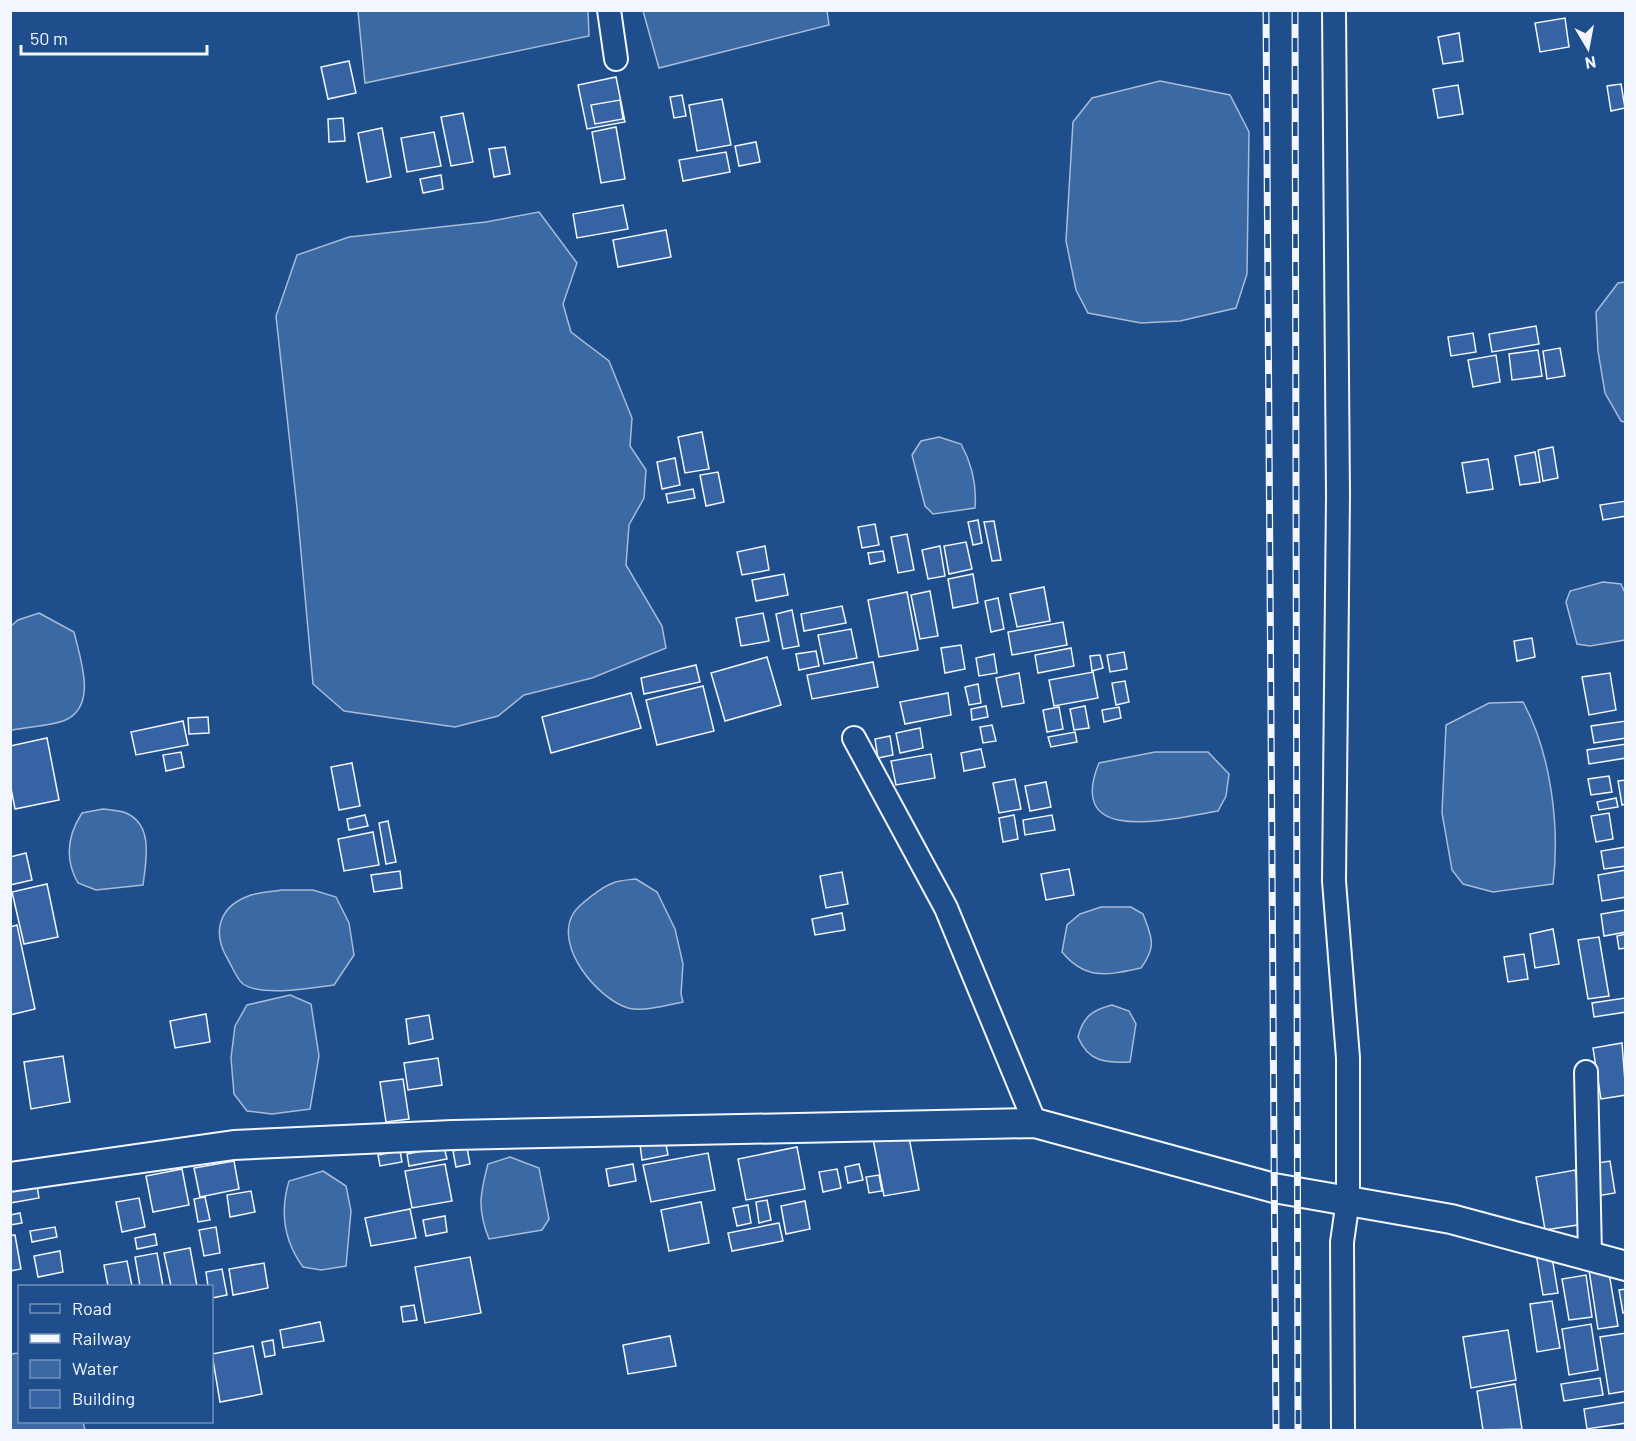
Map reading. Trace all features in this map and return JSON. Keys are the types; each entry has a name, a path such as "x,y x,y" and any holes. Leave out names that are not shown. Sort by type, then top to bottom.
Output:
{"street":[{"path":"609,10 616,59"},
{"path":"1334,10 1338,496 1334,880 1348,1058 1348,1200 1342,1242 1343,1431"},
{"path":"854,738 946,908 1035,1123"},
{"path":"1586,1072 1590,1255"},
{"path":"10,1178 234,1144 453,1135 1035,1123 1274,1188 1451,1218 1626,1266"}],"water":[{"path":"358,11 588,11 589,36 365,83"},
{"path":"643,11 827,11 829,25 659,68"},
{"path":"1160,81 1230,95 1249,132 1247,274 1236,308 1180,321 1141,323 1088,313 1076,290 1066,241 1073,122 1092,98"},
{"path":"539,212 577,263 563,304 571,332 609,361 632,418 630,446 646,470 644,498 629,525 626,565 662,626 666,648 592,678 524,695 498,716 455,727 344,711 313,684 276,316 297,255 349,237 486,222"},
{"path":"1626,282 1625,422 1621,421 1605,393 1598,351 1596,312 1618,283"},
{"path":"939,437 961,444 971,467 975,508 933,514 925,506 912,455 921,441"},
{"path":"1603,582 1621,584 1625,593 1625,640 1590,646 1577,644 1566,602 1570,591"},
{"path":"39,613 74,632 83,668 84,694 81,705 74,715 63,721 13,730 10,729 11,626 18,620"},
{"path":"1523,702 1540,744 1551,790 1555,838 1553,884 1493,892 1463,884 1452,870 1442,813 1446,725 1489,703"},
{"path":"1155,752 1208,752 1229,774 1226,796 1218,811 1152,821 1129,822 1110,817 1097,807 1092,790 1099,763"},
{"path":"103,809 126,813 141,826 146,844 143,885 96,890 78,883 70,857 73,830 82,813"},
{"path":"636,879 657,892 675,929 683,964 681,994 683,1002 649,1009 628,1008 616,1003 592,983 574,956 569,941 569,927 575,910 609,885 618,881"},
{"path":"282,890 313,890 336,897 349,923 354,955 334,985 274,991 262,990 243,984 236,975 220,938 219,930 224,914 230,907 246,897"},
{"path":"1101,907 1131,907 1143,914 1149,929 1151,948 1141,968 1098,974 1080,968 1062,952 1067,925 1080,914"},
{"path":"290,995 311,1004 319,1056 310,1109 272,1114 247,1111 234,1094 231,1058 235,1026 247,1005"},
{"path":"1112,1005 1129,1011 1136,1024 1130,1062 1099,1059 1087,1052 1078,1037 1089,1015"},
{"path":"510,1157 539,1168 549,1219 542,1230 489,1239 481,1210 485,1175 488,1164"},
{"path":"323,1171 346,1186 351,1211 346,1266 321,1270 303,1267 292,1247 284,1215 289,1181"},
{"path":"18,1353 18,1423 83,1423 85,1430 11,1430 11,1354"}],"building":[{"path":"1565,18 1569,47 1540,52 1535,23"},
{"path":"1459,33 1463,61 1443,64 1438,37"},
{"path":"349,61 356,93 328,99 321,67"},
{"path":"616,77 625,122 587,129 578,85"},
{"path":"1621,84 1625,108 1611,111 1607,86"},
{"path":"1458,85 1463,114 1438,118 1433,89"},
{"path":"682,95 686,116 674,118 670,97"},
{"path":"722,99 731,145 697,151 689,105"},
{"path":"620,100 623,119 595,124 591,105"},
{"path":"463,113 473,162 451,166 441,117"},
{"path":"343,118 345,141 329,142 328,119"},
{"path":"616,127 625,179 601,183 592,132"},
{"path":"382,128 391,177 367,182 358,133"},
{"path":"434,132 441,166 407,172 401,138"},
{"path":"756,142 760,162 739,166 735,146"},
{"path":"505,147 510,174 494,177 489,149"},
{"path":"726,152 730,172 683,181 679,160"},
{"path":"441,175 443,189 423,193 420,179"},
{"path":"623,205 628,229 577,238 573,214"},
{"path":"666,230 671,257 618,267 613,240"},
{"path":"1536,326 1539,344 1492,352 1489,334"},
{"path":"1473,333 1476,352 1451,356 1448,337"},
{"path":"1560,348 1565,376 1547,379 1543,351"},
{"path":"1538,350 1542,376 1512,380 1509,354"},
{"path":"1496,355 1500,382 1473,387 1468,360"},
{"path":"702,432 709,469 685,473 678,437"},
{"path":"1553,447 1558,478 1543,481 1538,450"},
{"path":"1535,452 1540,482 1520,485 1515,456"},
{"path":"675,458 680,485 662,489 657,462"},
{"path":"1488,459 1493,489 1467,493 1462,463"},
{"path":"718,472 724,502 706,506 700,475"},
{"path":"693,489 695,498 668,503 666,494"},
{"path":"1626,501 1626,516 1603,520 1600,505"},
{"path":"978,520 982,543 973,545 968,522"},
{"path":"994,521 1001,560 992,561 984,522"},
{"path":"875,524 879,545 862,548 858,527"},
{"path":"907,534 914,570 898,573 891,537"},
{"path":"966,542 972,569 949,574 944,546"},
{"path":"765,546 769,570 742,575 737,552"},
{"path":"940,546 945,576 928,579 922,550"},
{"path":"883,551 885,561 870,564 868,553"},
{"path":"784,574 788,595 756,601 752,580"},
{"path":"973,574 978,603 953,608 948,579"},
{"path":"1044,587 1050,621 1017,627 1010,594"},
{"path":"930,591 938,636 920,639 911,595"},
{"path":"907,592 918,650 879,657 868,600"},
{"path":"998,598 1004,629 991,632 985,601"},
{"path":"842,606 846,623 804,631 801,614"},
{"path":"792,610 799,646 783,649 776,614"},
{"path":"763,613 769,641 741,646 736,618"},
{"path":"1063,622 1067,645 1012,655 1008,632"},
{"path":"851,629 857,658 824,664 818,635"},
{"path":"1532,638 1535,657 1517,661 1514,641"},
{"path":"961,645 965,669 945,673 941,648"},
{"path":"1071,648 1074,666 1038,673 1035,655"},
{"path":"816,651 819,666 799,670 796,654"},
{"path":"1124,652 1127,669 1110,672 1107,655"},
{"path":"994,654 997,673 979,676 976,658"},
{"path":"1100,655 1103,668 1092,671 1090,656"},
{"path":"767,657 781,705 725,721 711,673"},
{"path":"873,662 878,687 812,699 807,675"},
{"path":"696,665 700,682 644,694 641,678"},
{"path":"1093,672 1098,698 1054,706 1049,680"},
{"path":"1019,673 1024,703 1002,707 996,678"},
{"path":"1610,673 1616,710 1589,715 1582,677"},
{"path":"1125,681 1129,702 1116,705 1112,683"},
{"path":"978,684 981,703 969,705 965,687"},
{"path":"703,686 714,731 657,745 646,700"},
{"path":"631,693 641,728 551,753 542,717"},
{"path":"948,693 951,715 905,724 900,702"},
{"path":"986,706 988,717 972,720 971,709"},
{"path":"1085,706 1089,728 1074,730 1070,709"},
{"path":"1059,707 1063,729 1047,732 1043,710"},
{"path":"1119,707 1121,718 1104,722 1102,710"},
{"path":"208,717 209,733 189,734 188,718"},
{"path":"183,721 188,745 136,755 131,732"},
{"path":"1626,721 1626,738 1594,743 1591,726"},
{"path":"992,725 996,741 983,743 980,727"},
{"path":"920,728 923,748 900,753 896,733"},
{"path":"1075,732 1077,742 1051,747 1048,737"},
{"path":"890,736 893,755 878,758 875,739"},
{"path":"47,738 59,800 15,809 10,783 10,746"},
{"path":"1626,744 1626,758 1589,764 1587,750"},
{"path":"981,749 985,767 964,771 961,753"},
{"path":"181,752 184,767 166,771 163,755"},
{"path":"931,754 935,778 896,785 891,761"},
{"path":"352,763 360,806 339,810 331,767"},
{"path":"1609,776 1612,792 1591,795 1588,779"},
{"path":"1015,779 1021,809 999,813 993,783"},
{"path":"1626,780 1626,804 1622,805 1618,781"},
{"path":"1046,782 1051,807 1030,811 1025,786"},
{"path":"1616,798 1618,807 1599,810 1597,802"},
{"path":"1609,813 1613,839 1596,842 1591,816"},
{"path":"365,815 368,826 349,830 347,819"},
{"path":"1014,815 1018,839 1003,842 999,818"},
{"path":"1052,815 1055,830 1025,835 1023,820"},
{"path":"388,821 396,862 386,864 379,823"},
{"path":"373,832 379,865 344,871 338,839"},
{"path":"1626,847 1626,866 1604,869 1601,851"},
{"path":"26,853 32,880 10,885 10,857"},
{"path":"1069,869 1074,895 1046,900 1041,874"},
{"path":"1626,870 1626,897 1602,901 1598,875"},
{"path":"400,871 402,888 374,892 371,875"},
{"path":"842,872 848,904 826,908 820,876"},
{"path":"47,884 58,937 24,944 12,892"},
{"path":"1626,910 1626,932 1604,936 1601,914"},
{"path":"842,913 845,930 815,935 812,919"},
{"path":"17,925 35,1009 10,1015 10,927"},
{"path":"1553,929 1559,964 1535,968 1530,934"},
{"path":"1626,934 1626,948 1619,949 1617,936"},
{"path":"1599,937 1609,996 1588,999 1578,940"},
{"path":"1524,954 1528,979 1508,982 1504,957"},
{"path":"1625,998 1626,1012 1594,1017 1592,1003"},
{"path":"206,1014 210,1042 175,1048 170,1021"},
{"path":"429,1015 433,1039 409,1044 406,1019"},
{"path":"1622,1043 1626,1095 1601,1099 1593,1048"},
{"path":"63,1056 70,1102 31,1109 24,1062"},
{"path":"438,1058 442,1085 408,1090 404,1063"},
{"path":"403,1079 409,1119 386,1122 380,1082"},
{"path":"908,1132 919,1190 884,1196 873,1139"},
{"path":"665,1139 668,1155 642,1160 640,1144"},
{"path":"444,1147 447,1159 409,1166 407,1154"},
{"path":"797,1147 805,1189 746,1200 738,1159"},
{"path":"467,1148 470,1164 456,1167 453,1151"},
{"path":"400,1151 402,1162 380,1166 378,1155"},
{"path":"708,1153 715,1190 651,1202 643,1165"},
{"path":"234,1161 239,1189 200,1197 194,1168"},
{"path":"1610,1161 1615,1193 1597,1196 1591,1164"},
{"path":"445,1164 452,1201 412,1208 405,1171"},
{"path":"633,1164 636,1181 609,1186 606,1169"},
{"path":"859,1164 863,1180 848,1183 845,1167"},
{"path":"182,1169 189,1205 153,1212 146,1176"},
{"path":"837,1169 841,1188 823,1192 819,1172"},
{"path":"1575,1170 1584,1224 1545,1230 1536,1177"},
{"path":"879,1175 882,1191 869,1193 866,1177"},
{"path":"36,1180 39,1198 10,1203 10,1185"},
{"path":"251,1191 255,1212 230,1217 227,1195"},
{"path":"205,1197 210,1220 198,1222 194,1199"},
{"path":"139,1198 145,1227 122,1232 116,1202"},
{"path":"767,1200 771,1220 759,1223 756,1202"},
{"path":"805,1201 810,1229 786,1234 781,1206"},
{"path":"701,1202 709,1243 669,1251 661,1210"},
{"path":"748,1205 751,1223 737,1226 733,1208"},
{"path":"410,1209 416,1238 371,1246 365,1218"},
{"path":"20,1213 22,1223 10,1225 10,1215"},
{"path":"445,1216 447,1232 426,1236 423,1220"},
{"path":"779,1223 783,1241 732,1251 728,1233"},
{"path":"55,1227 57,1237 32,1242 30,1231"},
{"path":"216,1227 220,1253 204,1256 199,1230"},
{"path":"155,1234 157,1245 137,1249 135,1238"},
{"path":"10,1235 15,1235 21,1269 10,1271"},
{"path":"190,1248 197,1285 171,1285 164,1253"},
{"path":"60,1251 63,1272 38,1277 34,1256"},
{"path":"1551,1251 1558,1293 1543,1295 1536,1253"},
{"path":"157,1253 163,1285 140,1285 135,1257"},
{"path":"470,1257 481,1313 425,1323 415,1267"},
{"path":"127,1261 132,1285 108,1285 104,1265"},
{"path":"264,1263 268,1288 233,1295 229,1269"},
{"path":"1608,1267 1618,1326 1598,1329 1589,1270"},
{"path":"222,1269 227,1295 213,1298 213,1285 208,1285 206,1272"},
{"path":"1586,1275 1592,1317 1569,1320 1562,1279"},
{"path":"1626,1289 1626,1312 1623,1313 1619,1290"},
{"path":"1552,1301 1560,1348 1537,1352 1530,1304"},
{"path":"414,1305 417,1320 403,1322 401,1307"},
{"path":"320,1322 324,1341 283,1348 280,1330"},
{"path":"1591,1324 1598,1370 1569,1375 1562,1329"},
{"path":"1508,1330 1516,1380 1471,1388 1463,1337"},
{"path":"1626,1333 1626,1391 1609,1394 1600,1337"},
{"path":"670,1336 676,1366 628,1374 623,1345"},
{"path":"273,1340 275,1355 265,1357 262,1342"},
{"path":"253,1346 262,1394 220,1402 213,1354"},
{"path":"1600,1378 1603,1395 1564,1401 1561,1384"},
{"path":"1515,1384 1522,1429 1483,1430 1477,1391"},
{"path":"1626,1402 1626,1423 1587,1429 1584,1409"}],"railway":[{"path":"1266,10 1276,1430"},
{"path":"1295,10 1298,1430"}]}
